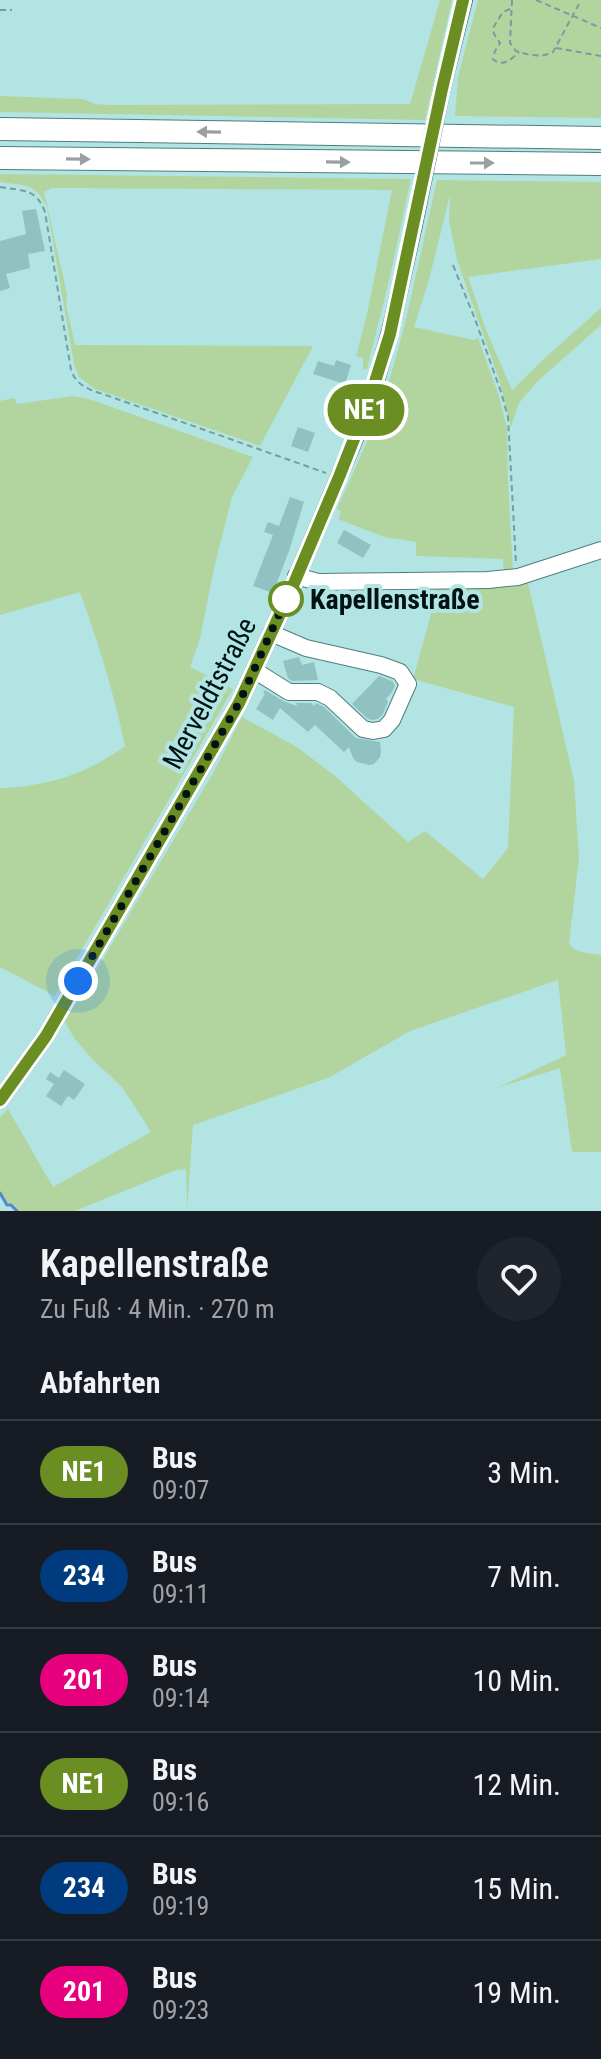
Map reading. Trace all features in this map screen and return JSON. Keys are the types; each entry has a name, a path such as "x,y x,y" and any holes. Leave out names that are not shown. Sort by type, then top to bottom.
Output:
{"highway":[{"path":"0,129 601,138"},
{"path":"0,158 601,164"}],"street":[{"name":"Merveldtstraße","path":"0,1100 54,1023 239,703 339,477 376,381 391,328 464,0"},
{"path":"296,576 318,582 488,580 518,577 601,550"},
{"path":"254,670 289,692 318,692 330,698 363,729 384,729 392,720 408,684 400,672 306,648 271,633"}],"path":[{"path":"512,0 512,48 519,52 548,55 553,52 579,4"},
{"path":"536,0 601,28"},
{"path":"512,9 503,12 493,28 500,43 493,59 502,63 519,52"},
{"path":"0,10 12,10"},
{"path":"555,48 601,56"},
{"path":"0,187 32,193 42,203 71,370 73,377 82,385 339,477"},
{"path":"453,265 508,417 518,577"}],"green space":[{"path":"440,0 452,0 425,120 0,112 0,96 83,99 111,105 410,104"},
{"path":"478,0 601,0 601,118 455,116 458,77"},
{"path":"0,174 411,179 367,369 363,369 363,358 356,356 392,190 52,188 44,192 75,345 313,346 260,446 95,389 79,377 74,364 47,207 34,190 0,182"},
{"path":"437,180 601,182 601,259 468,277 486,330 512,390 601,308 601,325 537,382 519,403 511,427 499,379 457,260 449,220 450,195 414,327 474,340 478,338 507,428 513,571 504,573 503,559 416,556 416,542 384,537 338,519 341,512 337,509 388,384 409,308"},
{"path":"73,396 253,457 232,497 200,639 190,667 233,689 55,996 0,967 0,788 35,785 81,772 125,746 105,668 80,592 0,615 0,401 14,398 17,404"},
{"path":"601,558 528,583 574,780 579,858 569,944 580,951 601,955 601,1152 572,1152 560,1068 497,1088 566,1055 558,980 410,1031 330,1077 193,1125 187,1211 186,1169 176,1170 75,1211 17,1211 12,1205 7,1205 0,1193 0,1117 8,1109 53,1187 151,1132 122,1087 93,1060 74,1038 64,1020 212,775 242,717 297,747 334,775 408,842 425,831 483,879 508,848 514,707 413,679 438,589 512,587"}],"building":[{"path":"36,209 45,251 28,254 30,268 6,274 10,288 0,291 0,241 26,234 22,211"},
{"path":"336,360 351,365 345,384 313,374 318,361 334,366"},
{"path":"298,427 315,433 308,452 291,446"},
{"path":"290,497 304,502 273,593 253,586 273,535 264,532 268,522 279,526"},
{"path":"344,530 371,545 363,558 337,543"},
{"path":"299,657 302,665 314,662 318,680 292,681 288,678 283,661"},
{"path":"379,676 395,685 386,699 383,714 373,720 352,704"},
{"path":"265,690 297,706 296,703 311,703 314,706 316,703 324,707 356,738 380,742 380,757 374,764 357,762 349,747 344,752 315,725 308,732 280,708 273,720 256,709"},
{"path":"64,1070 85,1084 74,1100 68,1096 61,1106 46,1096 54,1084 46,1079 50,1072 59,1078"}],"waterway":[{"path":"0,1193 7,1205 17,1211"}],"bus line":[{"name":"NE1","path":"0,1100 46,1036 239,703 339,477 362,422 390,334 463,0"}],"place":[{"name":"Kapellenstraße","path":"286,599"}],"route":[{"path":"78,981 239,703 286,599"}]}
